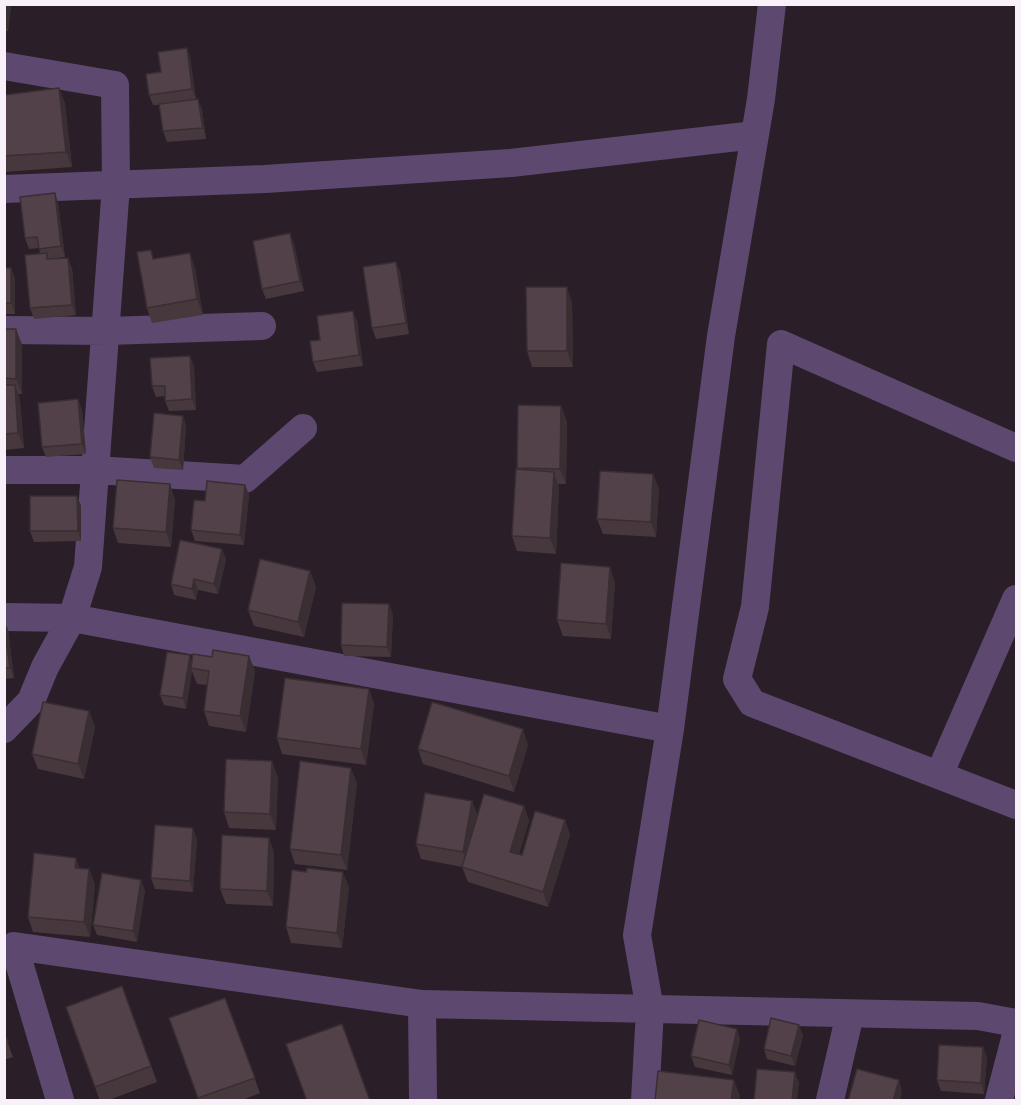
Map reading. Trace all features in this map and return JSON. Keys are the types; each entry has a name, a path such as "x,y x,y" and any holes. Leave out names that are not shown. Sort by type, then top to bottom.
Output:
{"street":[{"path":"645,1101 650,1010 637,935 670,729 721,336 755,135 772,4"},
{"path":"4,66 115,85 116,185 88,567 72,618 45,667 31,701 4,729"},
{"path":"4,189 265,179 511,163 755,135"},
{"path":"4,330 107,332 261,326"},
{"path":"1017,448 781,344 755,607 737,679 752,703 1017,805"},
{"path":"4,470 94,470 245,479 303,428"},
{"path":"939,775 1017,599"},
{"path":"4,617 72,618 670,729"},
{"path":"60,1101 14,946 422,1004 978,1016 1017,1023"},
{"path":"422,1004 423,1101"},
{"path":"830,1101 850,1014"},
{"path":"999,1101 1017,1035"}],"building":[{"path":"187,48 192,89 149,95 146,74 161,72 158,52"},
{"path":"59,88 66,152 4,156 4,95"},
{"path":"198,99 203,128 163,131 159,104"},
{"path":"55,193 61,246 39,249 37,237 25,238 20,197"},
{"path":"290,233 300,281 262,289 253,241"},
{"path":"151,250 153,259 190,253 197,299 147,308 137,252"},
{"path":"47,253 47,259 68,258 72,305 30,308 25,255"},
{"path":"396,262 406,323 372,328 363,267"},
{"path":"4,268 11,268 11,303 4,303"},
{"path":"526,287 567,287 567,351 527,351"},
{"path":"353,311 359,355 313,362 310,341 320,340 317,316"},
{"path":"4,329 16,329 16,379 4,378"},
{"path":"190,356 192,399 165,401 165,386 152,386 150,358"},
{"path":"4,385 15,385 18,433 4,434"},
{"path":"78,399 82,444 42,447 38,403"},
{"path":"518,405 561,406 560,469 517,468"},
{"path":"154,413 183,416 179,460 150,457"},
{"path":"516,469 554,472 550,538 512,536"},
{"path":"600,471 653,474 651,522 597,519"},
{"path":"117,480 170,484 166,532 113,528"},
{"path":"207,481 245,485 240,535 191,530 194,500 205,501"},
{"path":"30,496 77,496 78,531 30,531"},
{"path":"180,540 222,549 214,584 194,579 192,589 171,584"},
{"path":"260,559 310,571 298,622 248,610"},
{"path":"561,563 610,567 606,624 557,620"},
{"path":"342,603 389,604 387,647 341,645"},
{"path":"4,625 10,668 4,668"},
{"path":"213,650 249,656 240,716 204,711 209,671 191,668 193,654 212,657"},
{"path":"167,652 190,655 183,698 160,695"},
{"path":"285,678 369,689 361,749 277,738"},
{"path":"43,702 89,711 78,764 32,754"},
{"path":"432,702 523,729 509,776 418,749"},
{"path":"226,759 272,761 270,814 224,812"},
{"path":"300,761 351,768 341,855 290,849"},
{"path":"425,793 472,801 463,852 416,844"},
{"path":"484,794 524,806 510,852 522,855 535,811 565,820 543,892 462,867"},
{"path":"155,825 193,828 190,881 151,878"},
{"path":"222,835 269,838 267,891 220,889"},
{"path":"34,853 76,858 75,868 89,869 84,922 28,917"},
{"path":"307,868 343,872 337,933 286,927 292,870 306,872"},
{"path":"102,873 141,880 133,931 93,925"},
{"path":"122,986 151,1066 95,1087 66,1007"},
{"path":"225,998 255,1078 198,1098 169,1018"},
{"path":"771,1018 799,1025 791,1056 764,1049"},
{"path":"699,1020 737,1029 729,1065 691,1056"},
{"path":"342,1024 370,1101 307,1101 286,1044"},
{"path":"939,1045 983,1047 981,1083 937,1080"},
{"path":"757,1069 795,1072 792,1101 754,1101"},
{"path":"857,1069 899,1080 893,1101 848,1101"},
{"path":"658,1071 734,1080 731,1101 655,1101"}]}
